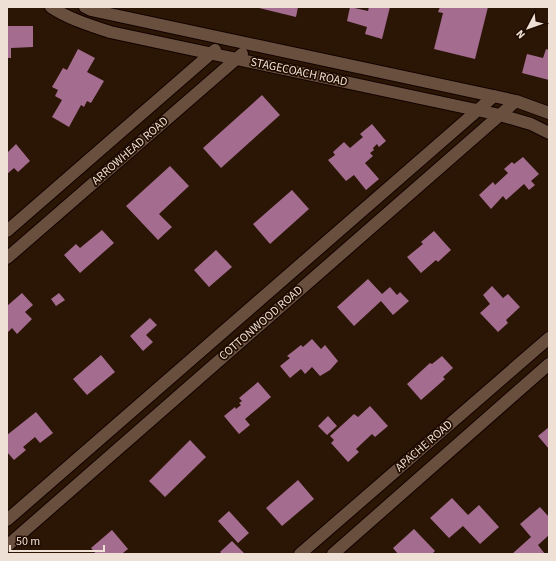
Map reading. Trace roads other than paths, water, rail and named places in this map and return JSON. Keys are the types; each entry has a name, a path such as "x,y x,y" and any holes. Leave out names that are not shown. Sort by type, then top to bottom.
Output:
{"street":[{"name":"STAGECOACH ROAD","path":"51,7 62,14 85,24 110,32 500,115 531,124 549,133"},
{"name":"STAGECOACH ROAD","path":"85,7 516,101 549,113"},
{"name":"ARROWHEAD ROAD","path":"7,231 228,38"},
{"name":"ARROWHEAD ROAD","path":"7,258 253,44"},
{"name":"COTTONWOOD ROAD","path":"7,520 494,96"},
{"name":"COTTONWOOD ROAD","path":"7,546 516,101"},
{"name":"APACHE ROAD","path":"300,554 549,338"},
{"name":"APACHE ROAD","path":"332,554 549,364"}]}
